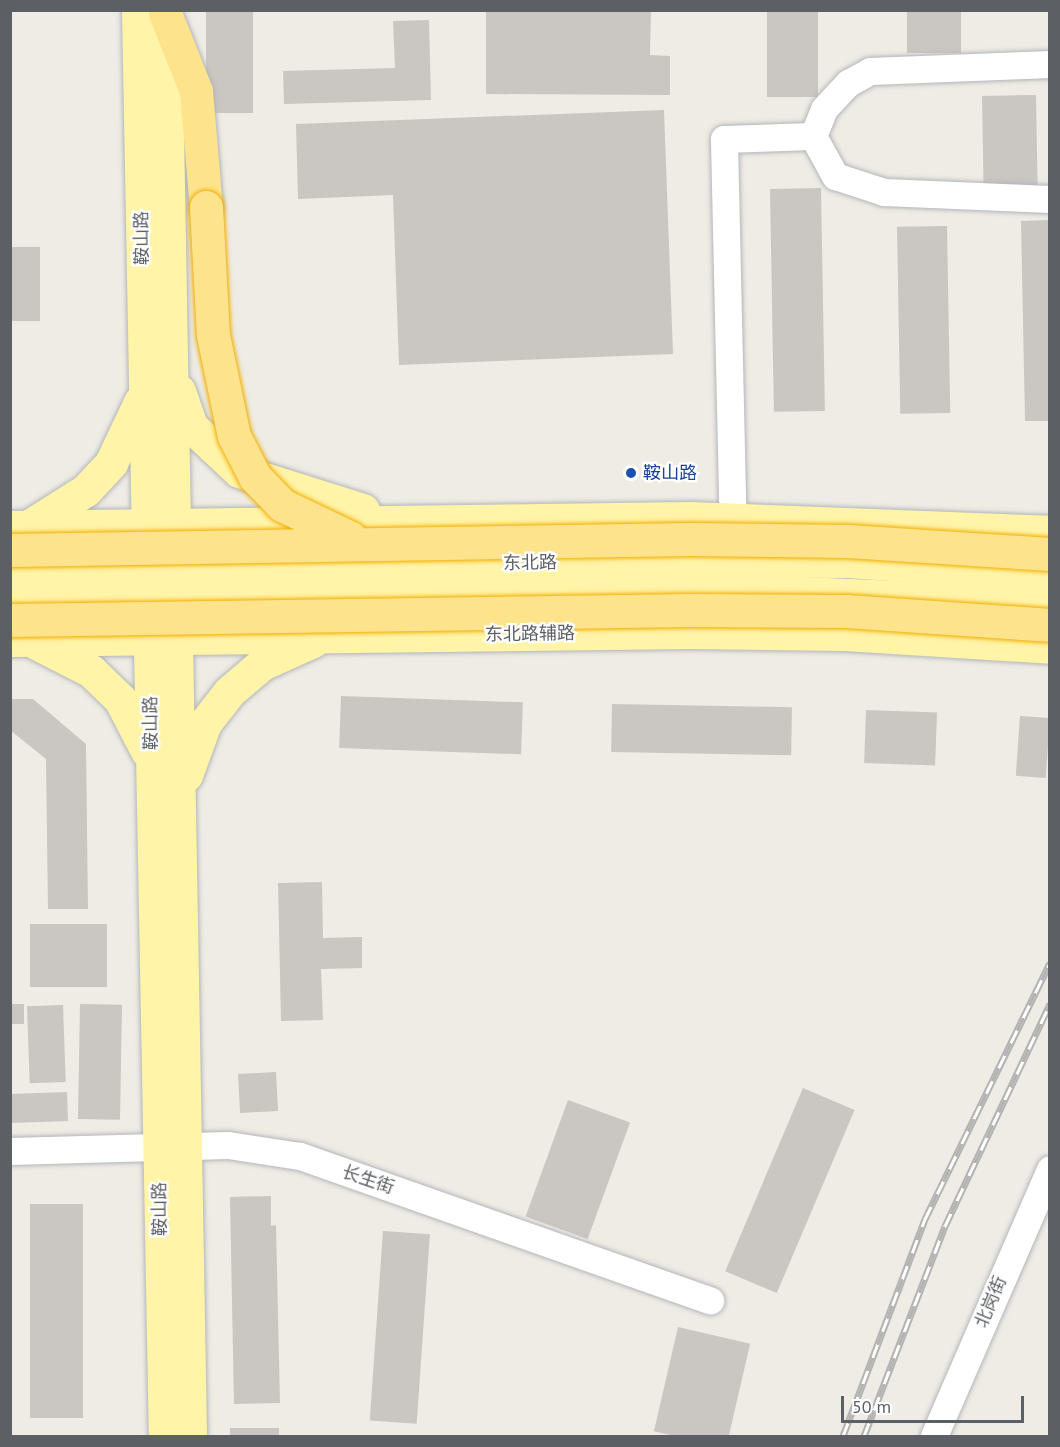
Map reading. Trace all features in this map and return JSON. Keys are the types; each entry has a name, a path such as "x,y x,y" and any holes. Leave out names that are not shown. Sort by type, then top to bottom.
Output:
{"highway":[{"path":"156,11 196,91 220,387 234,436 250,467 282,506 316,526 395,532"},
{"name":"东北路","path":"16,558 395,532 848,541 1050,554"},
{"path":"16,633 700,610 846,611 1050,625"}],"main road":[{"name":"鞍山路","path":"156,11 171,351 161,524 163,638 179,806 165,1437"},
{"name":"鞍山路","path":"156,11 145,389 161,524"},
{"path":"171,351 191,426 239,471 395,532"},
{"path":"16,558 86,490 111,462 131,429 145,389"},
{"path":"16,558 86,525 161,524 395,532 733,519 1050,532"},
{"path":"16,558 86,525"},
{"name":"东北路","path":"16,558 162,583 328,580 734,560 847,561 1050,575"},
{"name":"东北路","path":"328,580 404,593 701,589 1050,604"},
{"path":"179,806 205,723 229,692 262,664 330,636 404,593"},
{"path":"1010,643 1050,618"},
{"name":"东北路辅路","path":"16,633 163,638 689,632 1010,643 1050,647"},
{"path":"16,633 63,653 113,692 138,728 152,764"},
{"name":"鞍山路","path":"163,638 152,764 190,1437"}],"street":[{"path":"813,136 824,109 848,83 870,71 1050,64"},
{"path":"813,136 835,176 884,192 1050,199"},
{"path":"734,560 724,139 813,136"},
{"name":"长生街","path":"10,1151 228,1144 300,1156 710,1300"},
{"name":"北岗街","path":"934,1437 1050,1169"}],"building":[{"path":"206,10 253,10 253,113 206,113"},
{"path":"486,10 651,10 650,55 670,56 670,95 486,94"},
{"path":"767,10 818,10 818,97 767,97"},
{"path":"907,10 961,10 961,53 907,53"},
{"path":"429,20 431,100 284,104 283,71 395,68 393,21"},
{"path":"1036,95 1038,186 984,187 982,96"},
{"path":"664,110 673,354 399,365 393,195 298,199 296,124"},
{"path":"821,188 825,411 774,412 770,189"},
{"path":"1050,220 1050,421 1025,421 1021,221"},
{"path":"947,226 950,413 900,414 897,227"},
{"path":"10,247 40,247 40,321 10,321"},
{"path":"341,696 523,702 521,754 339,748"},
{"path":"10,699 33,699 86,744 88,909 48,909 46,759 10,730"},
{"path":"612,704 792,707 791,755 611,752"},
{"path":"866,710 937,712 935,765 864,763"},
{"path":"1020,716 1050,718 1046,778 1016,776"},
{"path":"322,882 323,938 362,937 362,968 321,969 323,1020 281,1021 278,883"},
{"path":"30,924 107,924 107,987 30,987"},
{"path":"10,1004 24,1004 24,1024 10,1024"},
{"path":"80,1004 122,1005 120,1120 78,1119"},
{"path":"63,1005 66,1082 30,1083 27,1006"},
{"path":"276,1072 278,1111 240,1113 238,1074"},
{"path":"803,1088 855,1110 777,1293 725,1271"},
{"path":"67,1092 68,1121 11,1123 10,1094"},
{"path":"568,1100 630,1123 588,1239 526,1217"},
{"path":"271,1196 271,1226 276,1225 280,1403 234,1404 230,1197"},
{"path":"30,1204 83,1204 83,1418 30,1418"},
{"path":"383,1231 430,1234 417,1424 370,1421"},
{"path":"678,1327 750,1344 729,1436 674,1436 654,1431"},
{"path":"230,1428 279,1428 279,1436 230,1436"}],"railway":[{"path":"843,1436 925,1219 1050,963"},
{"path":"864,1436 945,1226 1050,1004"}],"place":[{"name":"鞍山路","path":"631,473"}]}
